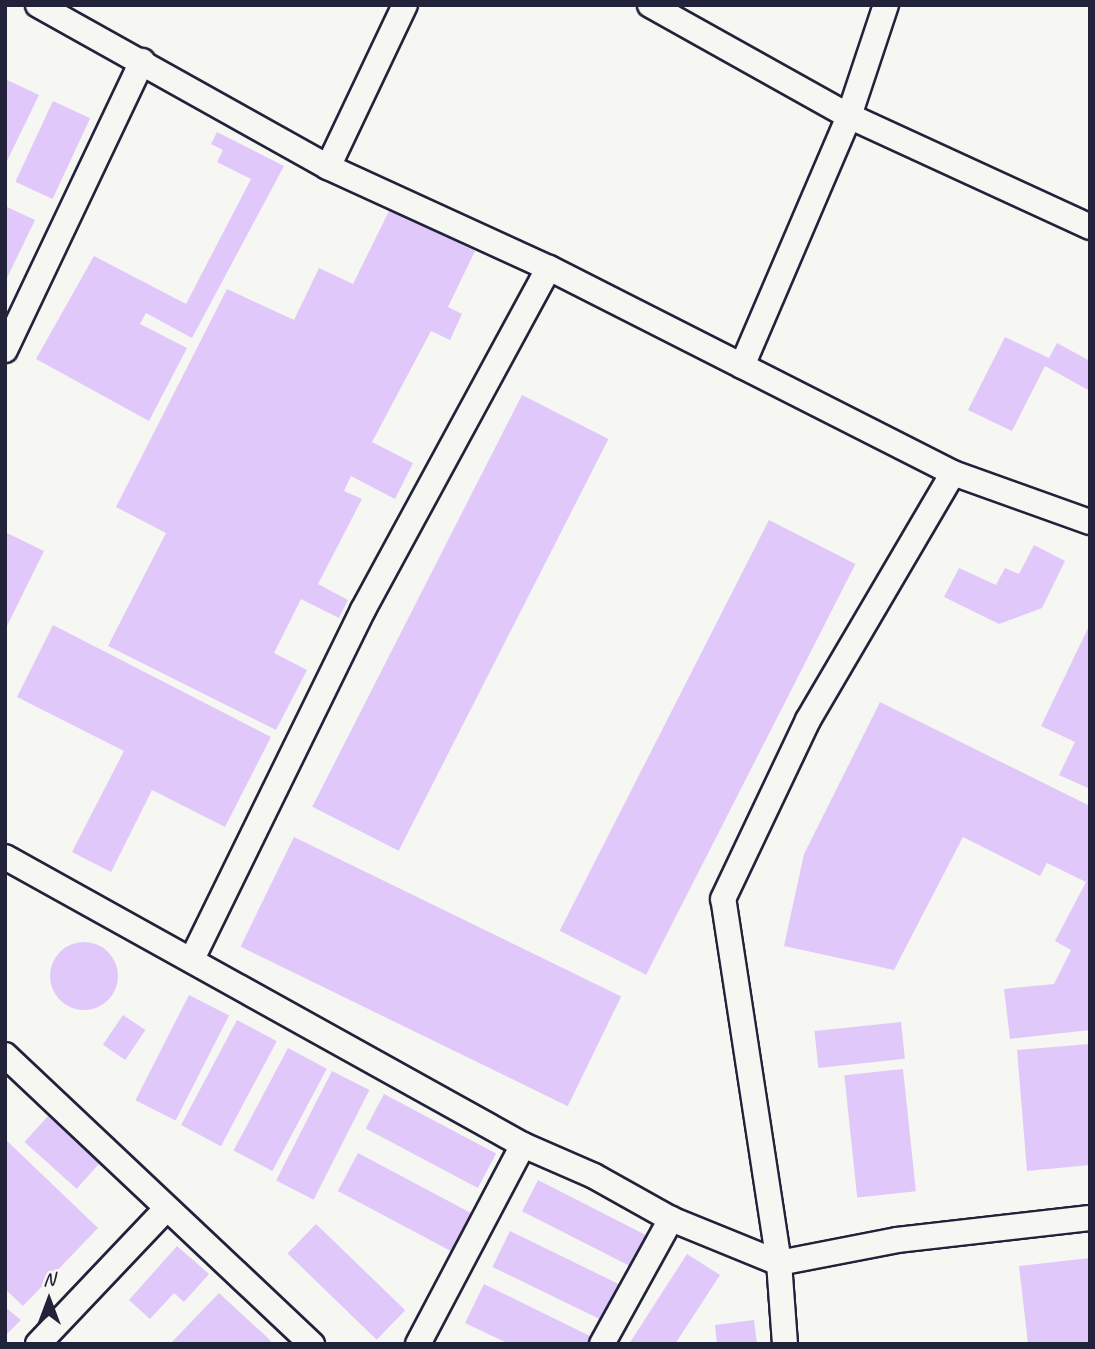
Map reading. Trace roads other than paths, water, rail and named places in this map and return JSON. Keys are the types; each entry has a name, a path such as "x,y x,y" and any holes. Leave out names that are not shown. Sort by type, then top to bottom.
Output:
{"street":[{"path":"38,5 328,167 549,268 953,473 1090,522"},
{"path":"328,167 405,5"},
{"path":"650,5 849,116 1090,226"},
{"path":"742,366 849,116 886,5"},
{"path":"5,350 142,61"},
{"path":"193,957 363,610 549,268"},
{"path":"785,1344 779,1263 732,989 723,899 808,720 953,473"},
{"path":"5,857 193,957 523,1145 594,1176 671,1219 779,1263 897,1240 1090,1217"},
{"path":"5,1055 165,1210 312,1344"},
{"path":"418,1344 523,1145"},
{"path":"46,1341 165,1210"},
{"path":"602,1344 671,1219"}]}
